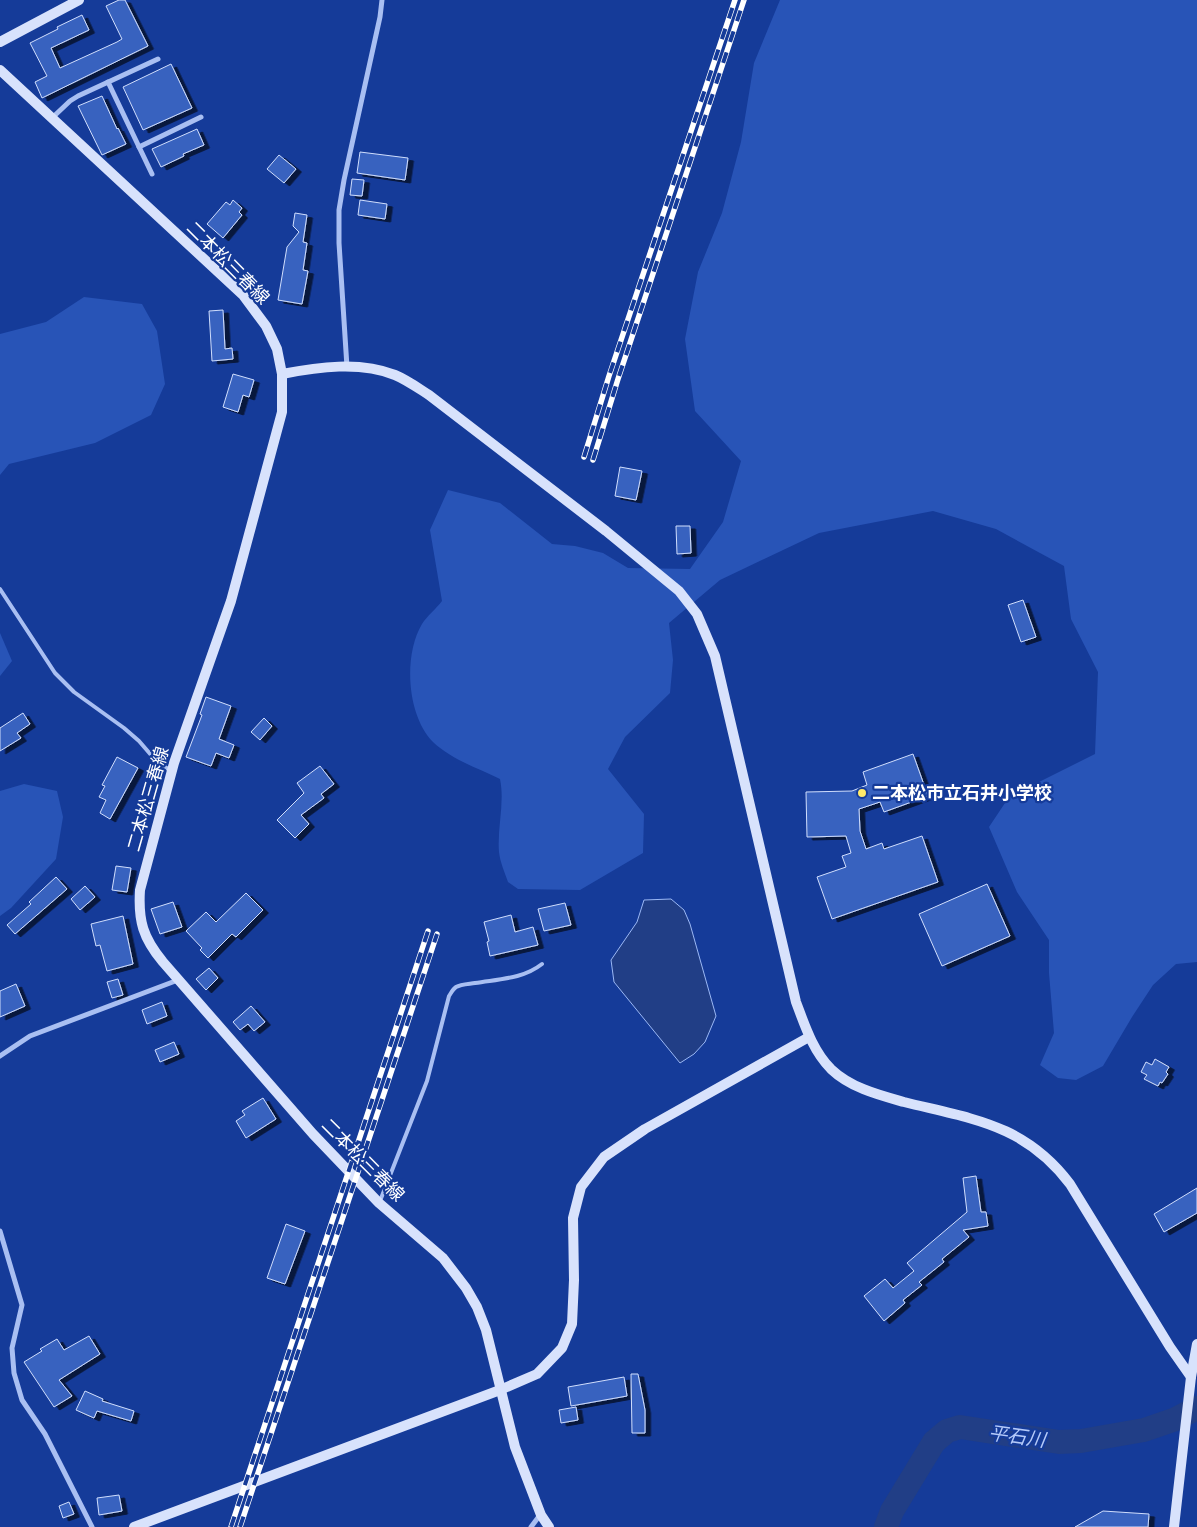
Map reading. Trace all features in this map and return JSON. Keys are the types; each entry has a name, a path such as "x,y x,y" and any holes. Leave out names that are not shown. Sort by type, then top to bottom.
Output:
{"street":[{"path":"0,42 79,0"},
{"path":"347,367 339,243 339,210 382,0"},
{"path":"52,118 70,101 158,59"},
{"name":"二本松三春線","path":"0,70 243,295 266,326 277,349 282,374 282,412 231,601 172,772 140,890 140,922 152,949 313,1134 379,1203 443,1258 466,1288 486,1330 515,1448 541,1515 548,1527"},
{"path":"108,82 152,174"},
{"path":"139,146 201,117"},
{"path":"282,374 347,367 375,370 394,375 429,395 679,591 697,614 716,656 796,1002 809,1037 831,1070 856,1086 896,1100 995,1126 1028,1142 1050,1160 1070,1184 1170,1347 1191,1377"},
{"path":"0,1056 30,1036 178,980"},
{"path":"134,1527 500,1390 537,1374 562,1348 572,1324 574,1280 572,1218 581,1187 604,1157 645,1128 809,1037"},
{"path":"0,1231 22,1305 12,1348 14,1373 22,1400 45,1434 92,1527"},
{"path":"1174,1527 1191,1377 1197,1344"},
{"path":"531,1527 541,1515"}],"lane":[{"path":"0,589 55,673 74,692 124,728 139,741 158,763 172,772"},
{"path":"379,1203 427,1082 451,992 456,987 463,985 503,980 524,974 533,971 542,964"}],"shaded area":[{"path":"780,0 1197,0 1197,962 1176,964 1153,985 1103,1066 1076,1080 1058,1078 1040,1065 1054,1033 1049,973 1049,940 1017,892 989,827 1009,797 1095,754 1098,672 1071,619 1064,566 996,529 933,511 819,533 720,580 669,623 673,660 670,693 625,737 608,769 644,814 643,853 580,890 518,889 508,882 501,864 499,852 502,797 500,779 457,759 433,742 424,731 413,702 410,669 416,637 424,621 442,601 430,530 448,490 500,503 552,544 575,546 603,553 628,568 690,569 723,522 741,461 695,411 685,339 698,272 722,213 741,142 754,63"},
{"path":"84,297 142,304 157,331 165,384 151,415 95,443 9,464 0,475 0,334 46,322"},
{"path":"0,633 12,661 0,676"},
{"path":"24,784 57,791 63,817 56,859 11,908 0,916 0,791"},
{"path":"671,899 684,910 690,924 716,1016 705,1042 694,1054 680,1063 614,982 611,960 637,922 644,900"}],"building":[{"path":"119,0 125,0 148,46 42,98 35,82 47,76 30,43 82,15 89,30 51,48 60,68 117,42 122,39 106,6"},
{"path":"171,64 192,108 143,130 123,87"},
{"path":"102,96 126,144 102,155 78,106"},
{"path":"197,129 204,145 183,154 184,156 161,167 152,149"},
{"path":"360,152 408,158 405,180 357,173"},
{"path":"279,155 296,169 284,183 267,169"},
{"path":"352,179 364,180 362,196 350,195"},
{"path":"233,200 242,208 239,212 242,215 223,238 207,224 226,202 230,205"},
{"path":"360,200 387,204 385,219 358,215"},
{"path":"295,213 307,215 303,242 307,243 303,270 308,271 302,304 278,300 287,247 299,232 293,226"},
{"path":"223,310 225,349 232,348 233,359 212,361 209,311"},
{"path":"233,374 254,380 249,397 243,395 238,412 223,407"},
{"path":"620,467 642,471 636,500 615,496"},
{"path":"676,526 690,526 691,553 677,554"},
{"path":"1023,600 1036,637 1021,642 1008,605"},
{"path":"206,697 231,706 219,739 234,745 229,758 216,753 211,766 186,757 202,715 200,714"},
{"path":"23,713 30,724 17,733 21,738 0,751 0,728"},
{"path":"264,718 272,726 260,740 251,732"},
{"path":"913,754 928,796 884,812 880,802 859,809 860,831 866,849 882,843 884,849 922,836 938,882 832,919 817,877 846,867 842,856 851,853 846,836 807,837 806,792 852,791 867,785 863,772"},
{"path":"117,757 138,768 110,819 100,813 106,800 99,797 105,786 102,785"},
{"path":"320,766 334,784 321,794 324,798 301,815 309,824 295,838 277,820 304,793 297,783"},
{"path":"116,866 131,868 127,892 112,890"},
{"path":"56,877 67,889 15,934 7,925 31,904 29,902"},
{"path":"987,884 1010,936 942,966 919,914"},
{"path":"85,886 95,897 80,910 71,899"},
{"path":"246,893 263,910 236,937 232,934 208,958 200,950 202,948 186,931 206,912 216,922"},
{"path":"173,902 182,927 160,934 151,909"},
{"path":"565,903 571,925 544,931 538,909"},
{"path":"511,915 515,932 533,927 538,945 490,956 487,942 489,941 484,922"},
{"path":"123,916 133,964 107,971 100,945 96,946 91,924"},
{"path":"209,968 218,978 206,990 196,979"},
{"path":"118,979 123,995 112,998 107,982"},
{"path":"16,984 25,1006 0,1017 0,991"},
{"path":"162,1002 167,1016 147,1024 142,1010"},
{"path":"251,1006 265,1022 254,1031 248,1024 240,1030 233,1022"},
{"path":"174,1042 179,1054 160,1062 155,1050"},
{"path":"1155,1059 1169,1067 1166,1072 1168,1074 1158,1086 1144,1079 1147,1075 1141,1072 1146,1062 1152,1065"},
{"path":"263,1098 276,1119 246,1138 236,1121 245,1115 242,1111"},
{"path":"976,1176 981,1212 986,1212 988,1226 963,1230 969,1237 942,1259 944,1262 919,1282 922,1285 903,1300 905,1303 884,1321 864,1296 885,1279 893,1288 914,1271 907,1263 967,1212 963,1178"},
{"path":"1197,1188 1197,1213 1164,1232 1154,1214"},
{"path":"286,1224 305,1231 285,1284 267,1278"},
{"path":"89,1336 100,1354 59,1380 72,1396 54,1407 24,1362 42,1351 40,1349 57,1339 64,1350"},
{"path":"631,1374 638,1374 645,1410 645,1433 632,1433"},
{"path":"624,1377 627,1396 571,1406 568,1387"},
{"path":"85,1391 103,1399 102,1401 134,1411 131,1421 97,1411 94,1418 76,1410"},
{"path":"576,1407 578,1420 561,1423 559,1410"},
{"path":"119,1495 122,1511 99,1515 97,1498"},
{"path":"69,1502 74,1514 63,1518 59,1506"},
{"path":"1103,1511 1149,1514 1148,1527 1075,1527"}],"waterway":[{"name":"平石川","path":"886,1527 892,1511 934,1442 947,1431 960,1427 1059,1442 1081,1441 1144,1430 1176,1419 1197,1408"}],"railway":[{"path":"584,457 609,376 735,0"},
{"path":"593,460 618,379 744,0"},
{"path":"231,1527 428,931"},
{"path":"240,1527 437,934"}],"place":[{"name":"二本松市立石井小学校","path":"862,793"}]}
